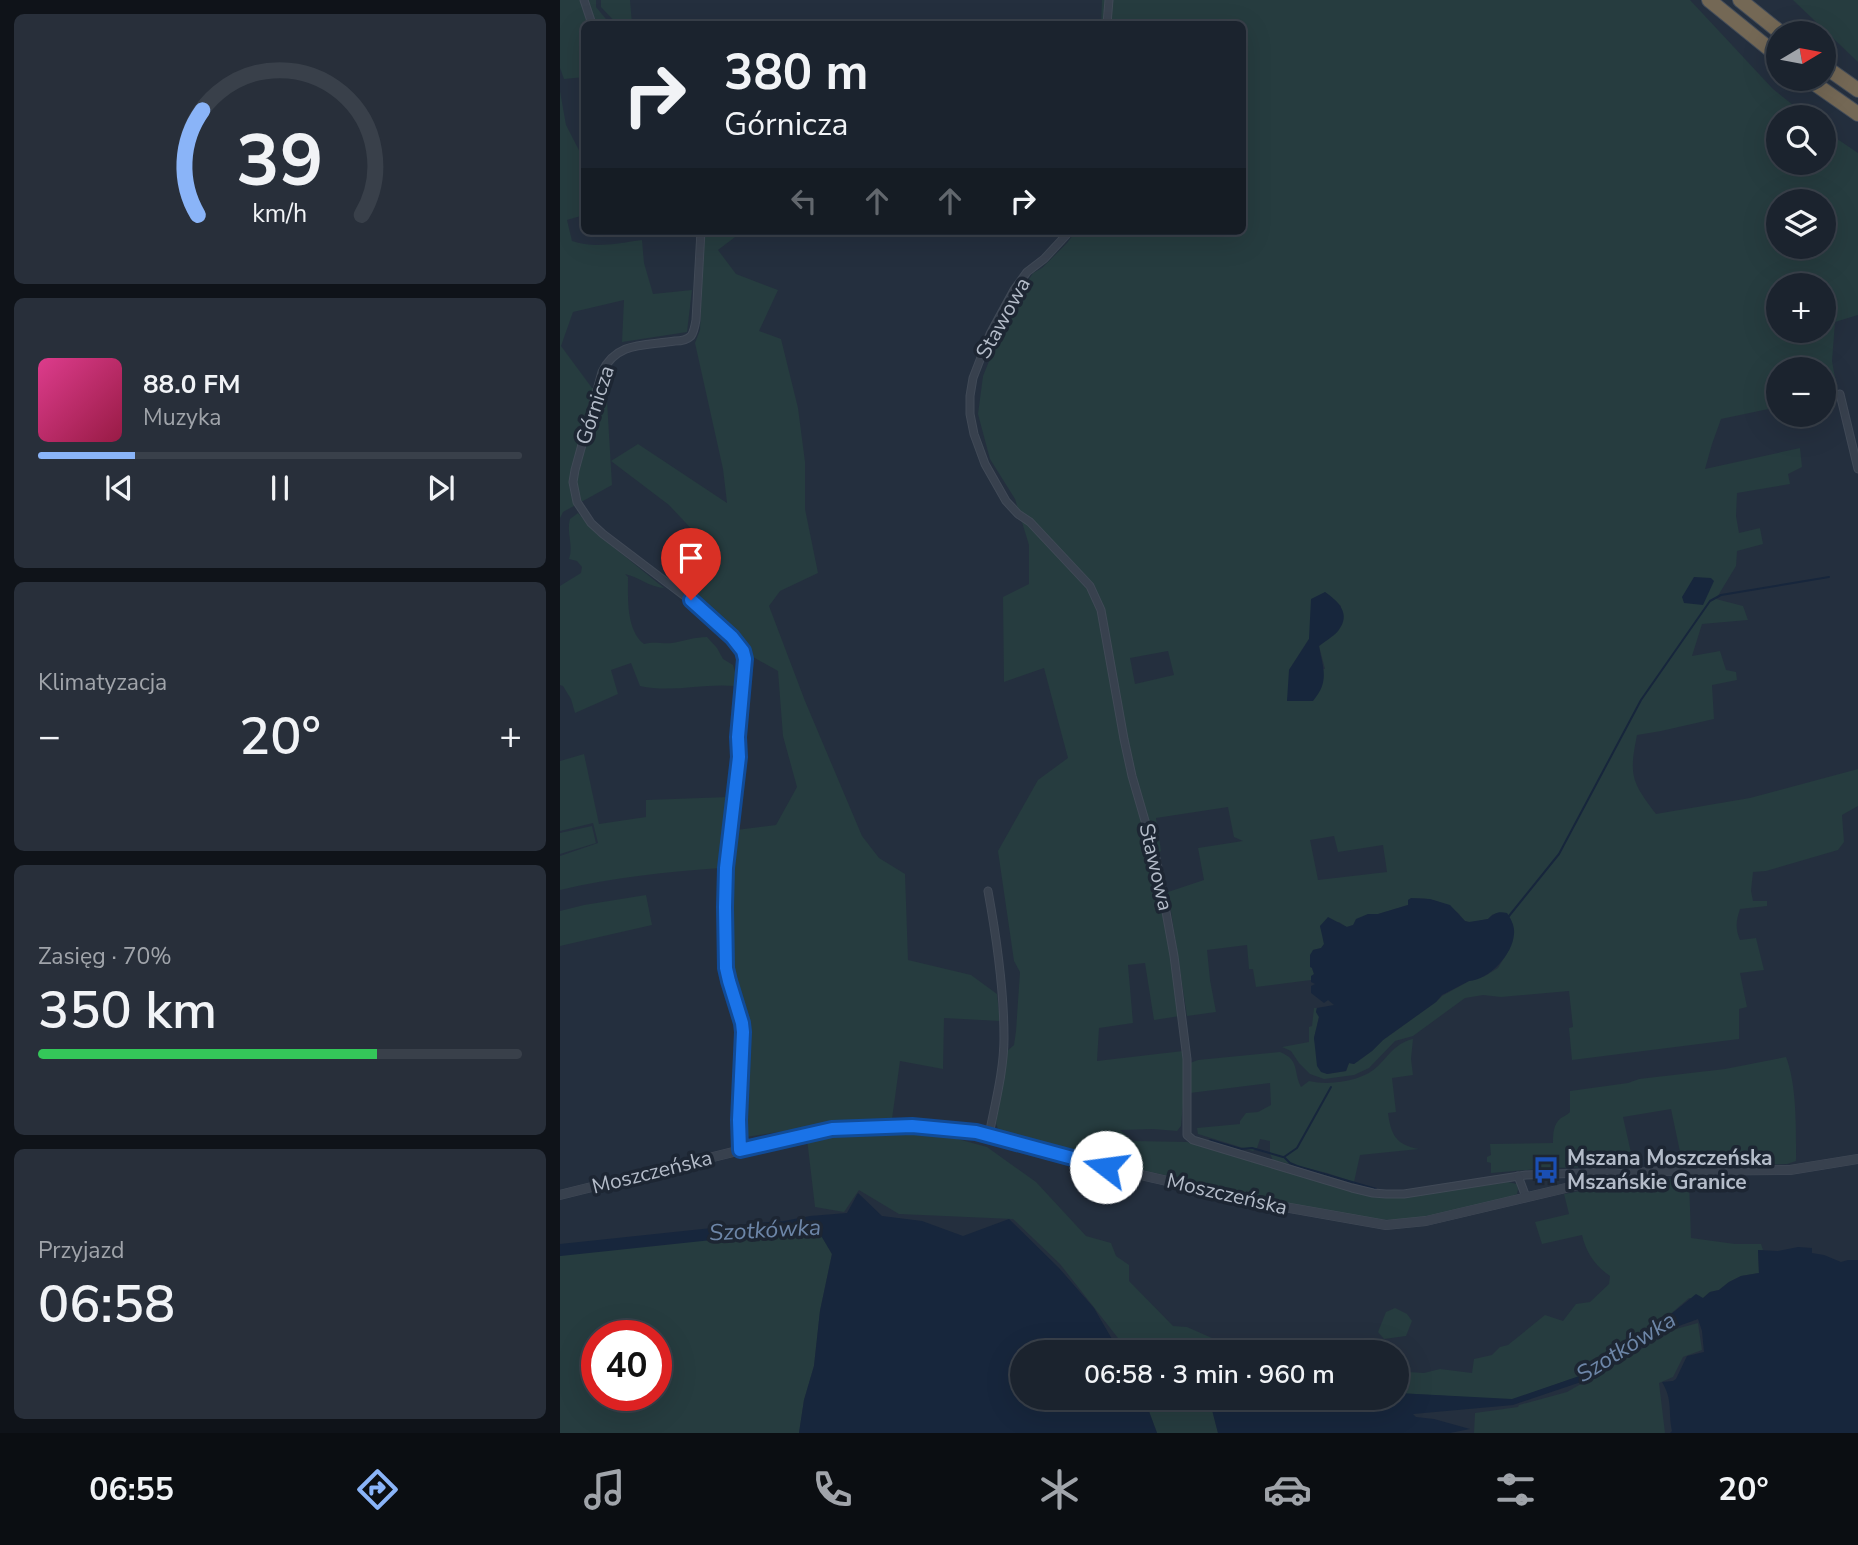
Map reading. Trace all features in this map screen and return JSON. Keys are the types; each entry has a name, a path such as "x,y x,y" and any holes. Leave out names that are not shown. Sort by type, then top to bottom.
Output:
{"highway":[{"path":"1709,0 1766,46"},
{"path":"1740,0 1766,21"},
{"path":"1836,74 1858,90"},
{"path":"1825,91 1858,114"}],"street":[{"path":"584,0 591,21"},
{"path":"1107,21 1109,0"},
{"name":"Górnicza","path":"701,235 696,320 692,334 688,339 628,348 612,356 607,362 573,482 577,502 592,523 615,544 710,616 739,645 745,659 738,737 739,757 726,868 725,907 726,968 743,1032 740,1150"},
{"name":"Stawowa","path":"1066,235 1044,259 1027,272 996,323 973,378 970,414 985,464 1006,501 1030,522 1090,586 1101,610 1124,739 1157,862 1174,956 1187,1059 1187,1135 1193,1140 1373,1193 1404,1194 1518,1177 1612,1172 1625,1174"},
{"path":"1840,394 1858,469"},
{"path":"988,891 1002,979 1004,1040 989,1135"},
{"name":"Moszczeńska","path":"560,1195 843,1127 912,1126 989,1135 1106,1167 1273,1205 1373,1224 1412,1224 1625,1174 1661,1171 1790,1170 1858,1158"},
{"path":"1518,1177 1526,1197"}],"green space":[{"path":"560,0 596,0 596,7 608,21 581,21 581,77 564,79 560,68"},
{"path":"601,0 630,0 632,21 614,21 601,7"},
{"path":"1102,0 1690,0 1766,81 1766,91 1776,91 1793,105 1766,105 1766,175 1836,175 1836,138 1858,153 1858,315 1836,322 1836,273 1766,273 1766,343 1833,343 1832,357 1766,357 1766,410 1721,419 1705,469 1800,448 1802,467 1788,474 1790,484 1737,493 1736,516 1739,533 1760,528 1763,544 1737,551 1736,566 1716,599 1743,606 1748,620 1702,624 1692,656 1720,651 1726,670 1736,672 1737,680 1712,685 1714,719 1637,735 1634,749 1634,777 1641,793 1656,814 1750,798 1858,769 1858,806 1842,815 1844,842 1838,850 1766,871 1753,872 1753,901 1767,901 1767,906 1740,909 1737,928 1740,940 1756,938 1764,970 1740,973 1747,1007 1739,1009 1739,1039 1572,1060 1569,1028 1573,1027 1569,991 1501,997 1483,995 1465,998 1413,1036 1395,1041 1369,1068 1354,1075 1324,1079 1310,1074 1291,1051 1282,1047 1309,1042 1309,1027 1312,1026 1314,1008 1317,1008 1319,1017 1314,1038 1327,1074 1346,1071 1349,1063 1354,1064 1442,996 1498,968 1510,948 1493,914 1488,919 1467,922 1446,905 1420,898 1408,900 1408,905 1378,914 1368,914 1354,925 1346,927 1339,922 1320,926 1324,944 1322,948 1313,950 1314,974 1311,980 1256,987 1253,969 1249,969 1247,945 1207,950 1216,1012 1187,1016 1168,892 1204,880 1198,848 1243,841 1234,837 1228,807 1156,818 1161,851 1157,853 1127,743 1156,879 1180,1016 1154,1020 1145,963 1128,965 1133,1023 1099,1028 1097,1061 1183,1051 1184,1093 1181,1126 1177,1131 1120,1130 1133,1141 1187,1142 1356,1193 1379,1197 1405,1197 1508,1182 1517,1184 1517,1194 1423,1218 1393,1220 1358,1217 1102,1161 1011,1136 998,1129 996,1123 1006,1052 1014,1045 1016,1031 1020,972 1014,961 998,851 1038,780 1068,758 1044,668 1004,682 1003,597 1029,584 1029,545 1015,499 990,459 978,414 983,376 1005,322 1033,273 1042,268 1073,235 1246,235 1246,21 1101,21","holes":["1325,592 1341,606 1339,630 1319,646 1325,669 1289,670 1309,639","1168,651 1174,675 1135,684 1130,658","1334,836 1338,852 1383,845 1387,872 1318,880 1310,840"]},
{"path":"1793,0 1858,0 1858,62 1836,41 1836,21 1815,21"},
{"path":"560,91 566,125 581,154 581,216 567,220 572,241 598,245 642,240 644,263 653,294 692,290 687,332 622,342 624,300 573,312 561,346 592,388 606,384 612,485 563,512 560,518"},
{"path":"704,235 738,235 718,250 736,274 778,290 759,331 781,339 798,408 805,462 805,509 818,573 780,591 769,606 805,701 862,836 879,858 905,874 908,960 971,975 997,994 1000,1021 944,1018 943,1069 900,1061 892,1119 846,1122 746,1137 748,1033 732,969 733,862 736,830 776,825 797,787 783,736 778,671 753,657 695,591 714,553 669,505 611,461 638,444 727,503 723,469 695,343 700,330"},
{"path":"578,513 596,533 664,588 625,574 628,577 631,622 638,638 644,644 707,637 723,659 733,665 735,686 664,689 640,686 631,663 611,670 618,694 575,713 571,699 560,685 560,586 581,573 582,567 577,561 569,559 569,524 570,519"},
{"path":"584,754 599,824 646,817 646,800 729,797 721,868 640,876 560,890 560,856 598,843 593,823 560,831 560,761"},
{"path":"592,826 596,843 560,854 560,833"},
{"path":"646,895 652,925 560,946 560,911"},
{"path":"1413,1039 1413,1075 1392,1078 1396,1112 1388,1113 1396,1138 1405,1145 1419,1149 1360,1155 1354,1182 1273,1160 1270,1141 1260,1139 1253,1151 1198,1134 1197,1128 1240,1124 1246,1113 1258,1112 1271,1105 1270,1083 1190,1093 1190,1063 1280,1052 1293,1062 1301,1087 1309,1081 1336,1082 1355,1079 1372,1071 1398,1046"},
{"path":"1786,1057 1794,1094 1796,1161 1787,1164 1683,1166 1671,1109 1623,1117 1634,1166 1549,1168 1491,1173 1491,1163 1487,1162 1487,1157 1491,1155 1490,1144 1553,1143 1556,1123 1570,1112 1570,1091 1639,1079 1725,1069"},
{"path":"932,1132 987,1147 1036,1182 1086,1236 1111,1243 1116,1256 1129,1265 1129,1281 1173,1326 1187,1327 1216,1340 1120,1340 1060,1264 1013,1219 899,1214 859,1190 844,1212 815,1207 807,1139 869,1133"},
{"path":"1645,1179 1689,1179 1691,1238 1735,1244 1761,1244 1763,1250 1758,1251 1759,1273 1741,1276 1703,1298 1689,1298 1660,1323 1652,1326 1594,1371 1512,1400 1409,1394 1409,1372 1424,1373 1440,1369 1472,1373 1474,1359 1492,1355 1545,1315 1563,1321 1576,1304 1590,1302 1609,1284 1610,1276 1592,1258 1582,1235 1542,1244 1535,1222 1569,1214 1564,1194"},
{"path":"809,1229 819,1232 832,1254 820,1311 814,1366 804,1400 799,1433 560,1433 560,1253 734,1234 766,1235"},
{"path":"1395,1308 1407,1314 1412,1321 1406,1336 1384,1339 1378,1332 1386,1312"},
{"path":"1698,1323 1702,1350 1683,1357 1673,1377 1659,1383 1665,1433 1474,1433 1475,1413 1518,1407 1567,1392 1676,1329"},
{"path":"1148,1410 1212,1410 1218,1433 1157,1433"}],"water":[{"path":"1694,577 1711,578 1714,581 1703,605 1684,603 1682,597"},
{"path":"1325,592 1342,608 1344,619 1338,631 1319,646 1324,675 1322,687 1313,701 1287,701 1289,670 1309,639 1311,599"},
{"path":"1411,898 1430,899 1450,905 1469,922 1488,919 1499,912 1507,913 1514,931 1513,942 1505,957 1492,971 1442,995 1372,1051 1354,1064 1349,1063 1346,1071 1327,1074 1321,1072 1317,1066 1314,1038 1319,1017 1316,1012 1317,1008 1334,1005 1328,1000 1324,1003 1311,993 1311,986 1315,984 1311,982 1311,976 1314,974 1310,967 1310,955 1324,944 1320,926 1328,917 1347,927 1368,914 1378,914 1408,905"},
{"path":"858,1193 882,1216 922,1221 963,1236 1009,1219 1059,1268 1094,1308 1113,1340 1010,1340 1010,1410 1148,1410 1157,1433 799,1433 804,1400 814,1366 820,1311 832,1254 819,1232 799,1230 766,1235 763,1225 810,1216 847,1213"},
{"path":"1798,1247 1812,1248 1812,1253 1841,1262 1858,1260 1858,1433 1670,1433 1669,1400 1662,1382 1676,1379 1687,1356 1704,1352 1698,1319 1676,1327 1581,1382 1513,1405 1413,1414 1416,1417 1470,1429 1450,1433 1218,1433 1212,1410 1409,1410 1409,1394 1512,1399 1594,1371 1696,1294 1703,1298 1741,1276 1759,1273 1758,1250 1778,1251"}],"waterway":[{"path":"1509,916 1559,854 1641,700 1710,601 1721,595 1829,577"},
{"path":"1331,1087 1297,1148 1284,1157 1297,1166 1376,1189"},
{"path":"1210,1140 1283,1157"},
{"name":"Szotkówka","path":"560,1250 779,1227"}],"place":[{"name":"Mszana Moszczeńska Mszańskie Granice","path":"1546,1170"}],"route":[{"path":"691,600 739,645 746,665 726,868 725,907 726,968 743,1032 740,1150 843,1127 939,1127 989,1135 1106,1167"}]}
